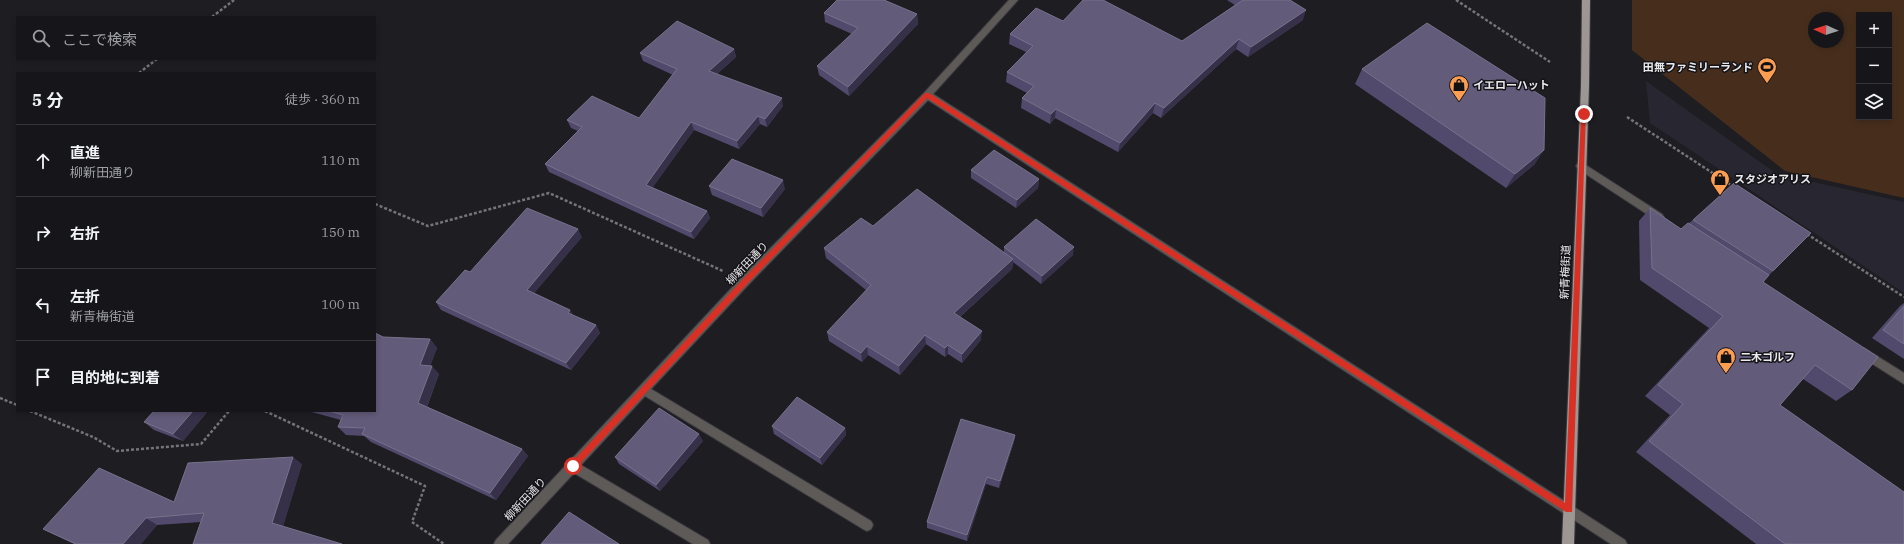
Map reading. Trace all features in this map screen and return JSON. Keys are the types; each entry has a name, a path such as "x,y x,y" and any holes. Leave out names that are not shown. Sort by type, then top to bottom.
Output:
{"main road":[{"name":"新青梅街道","path":"1568,544 1582,166 1586,0"}],"street":[{"name":"柳新田通り","path":"500,544 745,281 927,95 1014,0"},
{"path":"927,95 1621,544"},
{"path":"1582,166 1666,222"},
{"path":"1858,348 1904,379"},
{"path":"644,390 867,525"},
{"path":"573,466 704,544"}],"path":[{"path":"213,16 234,0"},
{"path":"1456,0 1550,62"},
{"path":"140,72 156,60"},
{"path":"1626,117 1739,190"},
{"path":"376,204 428,226 549,193 745,281"},
{"path":"1805,233 1904,297"},
{"path":"0,398 16,405"},
{"path":"32,412 117,450 201,444 228,412"},
{"path":"267,412 425,486 412,522 444,544"}],"shaded area":[{"name":"田無ファミリーランド","path":"1632,0 1904,0 1904,198 1785,171 1632,50"},
{"path":"1646,81 1777,174 1904,202 1904,293 1650,123"}],"building":[{"path":"837,0 884,0 917,14 848,87 817,66 858,28 824,13"},
{"path":"1083,0 1103,0 1182,41 1243,0 1290,0 1306,10 1251,47 1239,39 1164,108 1155,103 1120,143 1056,109 1051,114 1022,98 1034,86 1007,72 1033,46 1010,34 1036,8 1063,21"},
{"path":"677,21 734,49 709,71 782,98 765,119 758,116 737,141 691,122 646,185 707,211 691,232 545,164 582,127 567,120 592,96 639,118 677,69 640,53"},
{"path":"1427,23 1545,98 1544,150 1515,174 1362,69"},
{"path":"994,150 1039,179 1017,200 971,170"},
{"path":"732,159 783,180 761,208 709,186"},
{"path":"1734,183 1811,233 1773,271 1693,220"},
{"path":"917,189 1013,259 954,313 982,331 962,354 948,345 945,348 925,335 899,366 867,346 861,353 827,332 871,285 824,248 861,218 873,226"},
{"path":"527,208 578,229 527,290 570,310 568,313 596,325 566,363 436,302 465,270 470,272"},
{"path":"1650,208 1681,229 1688,223 1769,275 1763,282 1878,357 1852,390 1815,365 1780,405 1904,492 1904,544 1785,544 1649,441 1683,404 1658,385 1723,316 1652,268"},
{"path":"1036,219 1074,247 1042,276 1004,247"},
{"path":"1904,306 1904,344 1883,330"},
{"path":"376,334 383,337 430,339 420,365 432,366 418,403 522,449 490,493 362,434 365,428 338,427 343,415 332,412 376,412"},
{"path":"797,397 845,428 820,458 772,426"},
{"path":"659,408 699,434 656,485 615,457"},
{"path":"153,412 192,412 173,434 144,422"},
{"path":"961,419 1015,435 1000,481 987,477 967,535 927,522"},
{"path":"293,457 272,523 342,544 193,544 204,513 146,518 123,544 76,544 43,529 99,468 174,502 188,463"},
{"path":"569,512 619,544 541,544"}],"place":[{"name":"田無ファミリーランド","path":"1767,84"},
{"name":"イエローハット","path":"1459,102"},
{"name":"スタジオアリス","path":"1720,196"},
{"name":"二木ゴルフ","path":"1726,374"}],"route":[{"path":"573,466 745,281 927,95 1569,509 1584,114"}]}
